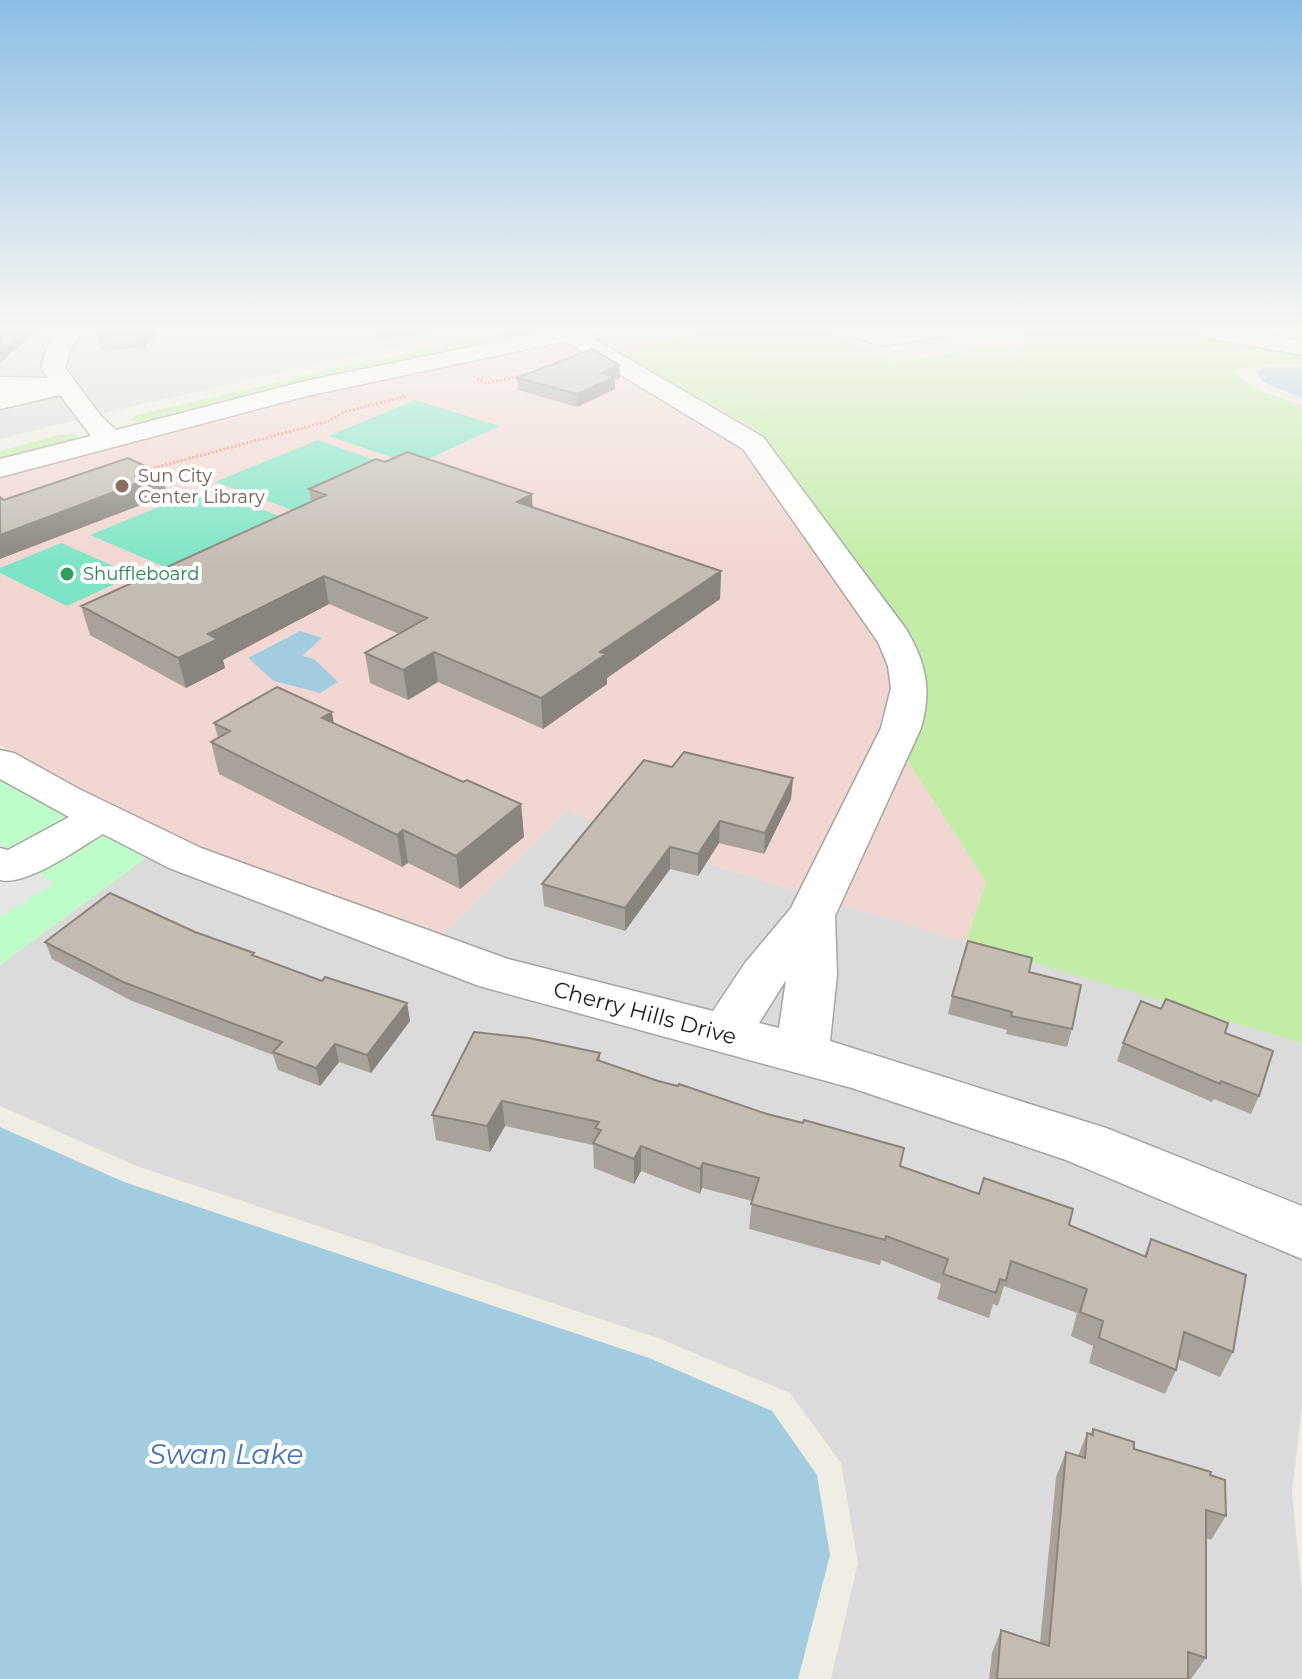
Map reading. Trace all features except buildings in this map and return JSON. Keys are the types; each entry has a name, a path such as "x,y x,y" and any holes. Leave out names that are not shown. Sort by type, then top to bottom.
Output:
{"street":[{"path":"87,409 107,432 143,462"},
{"path":"0,468 182,409"},
{"path":"0,447 107,432 211,409"},
{"path":"699,409 753,443 883,622 906,658 911,684 910,703 901,728 811,916 763,975 725,1034"},
{"name":"Cherry Hills Drive","path":"0,762 102,817 231,877 497,974 858,1069 1086,1144 1302,1233"},
{"path":"3,868 102,817"},
{"path":"802,1054 812,975 811,916"}],"path":[{"path":"143,462 329,421 354,409"}],"shaded area":[{"path":"0,409 69,409 76,420 0,439"},
{"path":"97,409 120,409 100,414"},
{"path":"248,409 720,409 752,427 771,447 899,618 920,655 923,693 907,760 986,882 966,942 662,850 567,810 441,936 201,848 81,790 0,745 0,475"},
{"path":"567,810 662,850 1302,1043 1302,1212 509,961 441,936"},
{"path":"0,843 54,884 0,917"},
{"path":"147,857 217,888 484,987 850,1085 1078,1160 1302,1255 1302,1406 1292,1492 1302,1592 1302,1679 831,1679 858,1563 841,1463 790,1393 658,1338 139,1167 0,1106 0,965"}],"green space":[{"path":"161,409 204,409 139,424 130,420 137,415"},
{"path":"392,409 446,409 500,426 415,465 328,436"},
{"path":"720,409 1302,409 1302,1043 966,942 986,882 907,760 923,688 923,673 915,645 899,618 771,447 752,427"},
{"path":"75,434 80,439 0,464 0,451 59,435"},
{"path":"318,440 402,470 306,515 215,482"},
{"path":"205,488 292,521 179,573 90,535"},
{"name":"Shuffleboard","path":"61,543 134,575 67,606 0,573 0,568"},
{"path":"0,780 147,857 0,965"}],"water":[{"path":"300,631 322,638 302,656 314,659 338,682 320,693 274,681 248,658"},
{"name":"Swan Lake","path":"0,1127 124,1182 649,1358 772,1411 817,1475 830,1555 798,1679 0,1679"}],"place":[{"name":"Sun City Center Library","path":"122,486"},
{"name":"Shuffleboard","path":"67,574"}]}
